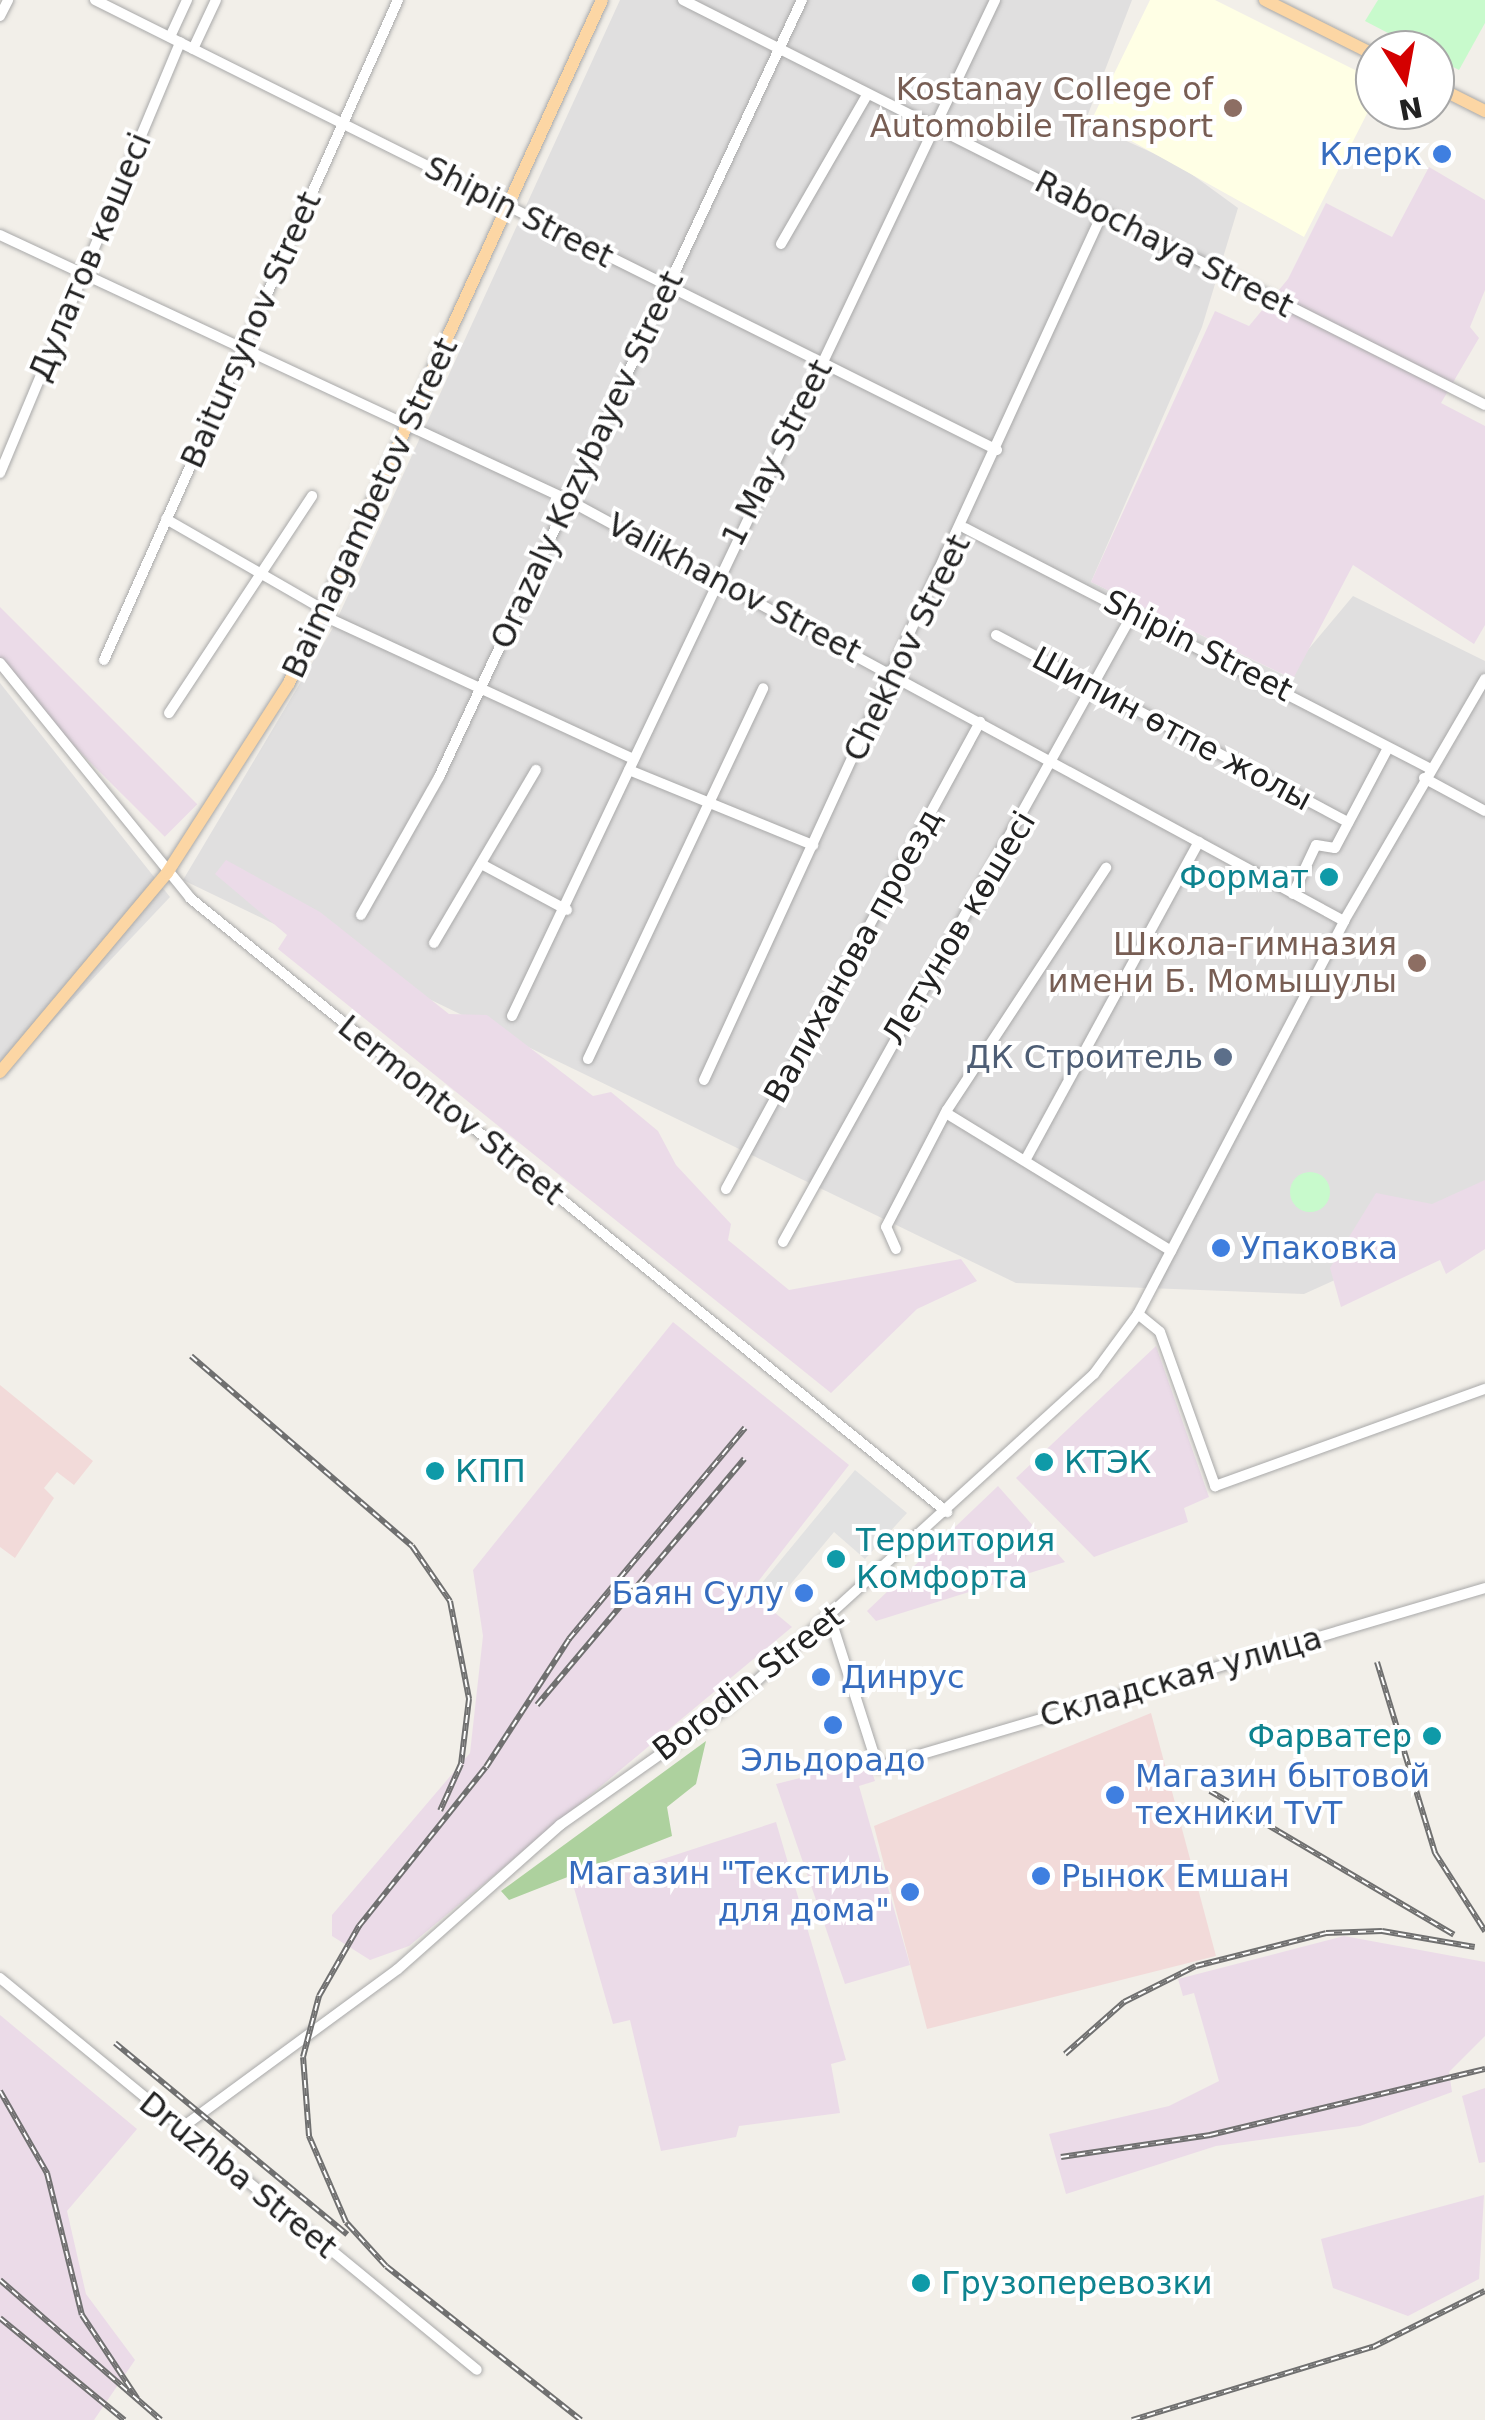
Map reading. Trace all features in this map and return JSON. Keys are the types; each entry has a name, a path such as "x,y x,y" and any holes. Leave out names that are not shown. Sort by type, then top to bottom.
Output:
{"main road":[{"name":"Baimagambetov Street","path":"0,1072 167,873 327,614 602,0"},
{"path":"1265,0 1355,45"},
{"path":"1455,96 1485,112"}],"street":[{"path":"0,16 8,0"},
{"name":"Shipin Street","path":"94,0 997,450"},
{"name":"Дулатов көшесі","path":"0,473 84,272 175,40 186,0"},
{"path":"193,49 216,0"},
{"name":"Baitursynov Street","path":"104,660 398,0"},
{"name":"Rabochaya Street","path":"683,0 933,130 1485,406"},
{"name":"Orazaly Kozybayev Street","path":"361,915 480,688 802,0"},
{"name":"1 May Street","path":"512,1016 567,910 714,575 824,363 995,0"},
{"path":"781,244 867,95"},
{"name":"Chekhov Street","path":"704,1080 965,528 1103,212"},
{"name":"Valikhanov Street","path":"0,235 568,500 714,575 1344,921"},
{"path":"169,714 312,496"},
{"path":"166,519 327,614 631,764 813,844"},
{"name":"Shipin Street","path":"965,528 1134,612 1388,748 1485,811"},
{"name":"Летунов көшесі","path":"784,1242 1056,764 1134,612"},
{"name":"Шипин өтпе жолы","path":"996,635 1348,822"},
{"name":"Lermontov Street","path":"0,663 167,873 947,1512"},
{"name":"Borodin Street","path":"180,2129 398,1969 560,1825 830,1620 1094,1374 1138,1314 1344,921 1485,679"},
{"path":"588,1059 708,799 764,688"},
{"name":"Валиханова проезд","path":"726,1189 980,722"},
{"path":"1293,894 1316,845 1332,850 1388,748"},
{"path":"434,943 485,866 536,770"},
{"path":"1027,1156 1199,842"},
{"path":"485,866 567,910"},
{"path":"896,1249 886,1227 946,1113 1106,868"},
{"path":"946,1113 1012,1157 1027,1156 1171,1251"},
{"path":"1138,1314 1160,1332 1216,1486 1485,1390"},
{"name":"Складская улица","path":"830,1620 878,1768 1485,1588"},
{"name":"Druzhba Street","path":"0,1978 477,2370"}],"shaded area":[{"path":"620,0 1132,0 1085,122 1179,165 1238,208 1202,327 1091,582 1286,676 1353,596 1485,661 1485,1212 1304,1294 1016,1283 183,880 334,626"},
{"name":"Kostanay College of Automobile Transport","path":"1150,0 1215,0 1355,70 1355,130 1359,130 1304,237 1092,119"},
{"path":"1429,167 1485,200 1485,290 1470,327 1479,338 1441,403 1485,426 1485,625 1474,644 1353,565 1293,679 1091,582 1215,311 1249,326 1288,279 1326,203 1392,237"},
{"path":"0,607 197,804 165,837 0,672"},
{"path":"0,683 170,897 0,1077"},
{"path":"226,860 320,912 449,1014 487,1015 593,1096 611,1092 658,1131 676,1165 731,1224 728,1240 789,1290 961,1259 977,1281 917,1309 831,1393 278,949 287,935 215,874"},
{"path":"1485,1180 1485,1249 1446,1274 1440,1260 1341,1307 1330,1268 1376,1193 1432,1204"},
{"path":"673,1322 849,1465 750,1592 792,1627 409,1946 370,1960 332,1936 332,1915 470,1753 483,1636 473,1570"},
{"path":"1156,1346 1209,1497 1184,1508 1188,1522 1094,1557 1016,1478"},
{"path":"0,1385 93,1461 74,1485 57,1472 44,1488 54,1498 15,1558 0,1547"},
{"path":"855,1470 907,1513 865,1559 834,1532 779,1598 761,1584"},
{"path":"998,1486 1065,1562 876,1621 867,1611"},
{"name":"Рынок Емшан","path":"1151,1713 1216,1956 927,2029 874,1826"},
{"path":"868,1761 875,1781 859,1786 910,1965 845,1984 776,1784"},
{"path":"776,1822 846,2060 831,2064 840,2113 739,2126 736,2137 661,2151 630,2020 613,2024 574,1888"},
{"path":"1344,1936 1485,1962 1485,2036 1449,2072 1452,2092 1360,2126 1216,2146 1066,2194 1049,2134 1169,2106 1219,2081 1194,1993 1183,1996 1178,1979"},
{"path":"0,2015 137,2129 67,2211 86,2294 135,2360 94,2420 0,2420"},
{"path":"1485,2088 1485,2162 1479,2163 1462,2096"},
{"path":"1484,2195 1479,2279 1408,2316 1333,2288 1321,2239"}],"green space":[{"path":"1378,0 1485,0 1485,23 1459,70 1455,68 1455,30 1382,30 1365,21"},
{"path":"1310,1172 1324,1178 1330,1192 1324,1206 1310,1212 1296,1206 1290,1192 1296,1178"},
{"path":"706,1741 696,1784 667,1807 672,1836 509,1900 501,1891"}],"railway":[{"path":"191,1356 412,1546 450,1601 469,1699 461,1764 440,1811"},
{"path":"581,2420 386,2266 346,2222 309,2136 303,2057 319,1996 359,1926 486,1767 569,1639 745,1428"},
{"path":"537,1705 744,1459"},
{"path":"1377,1662 1435,1853 1485,1931"},
{"path":"1210,1791 1454,1935"},
{"path":"1065,2054 1124,2002 1196,1966 1326,1933 1382,1931 1475,1947"},
{"path":"115,2043 347,2234"},
{"path":"1061,2157 1210,2135 1485,2069"},
{"path":"0,2091 47,2173 82,2315 137,2398"},
{"path":"0,2280 161,2420"},
{"path":"1132,2420 1373,2347 1485,2291"},
{"path":"0,2318 124,2420"}],"place":[{"name":"Kostanay College of Automobile Transport","path":"1233,108"},
{"name":"Клерк","path":"1442,154"},
{"name":"Формат","path":"1329,877"},
{"name":"Школа-гимназия имени Б. Момышулы","path":"1417,963"},
{"name":"ДК Строитель","path":"1223,1057"},
{"name":"Упаковка","path":"1221,1248"},
{"name":"КТЭК","path":"1044,1462"},
{"name":"КПП","path":"435,1471"},
{"name":"Территория Комфорта","path":"836,1559"},
{"name":"Баян Сулу","path":"804,1593"},
{"name":"Динрус","path":"821,1677"},
{"name":"Эльдорадо","path":"833,1725"},
{"name":"Фарватер","path":"1432,1736"},
{"name":"Магазин бытовой техники TvT","path":"1115,1795"},
{"name":"Рынок Емшан","path":"1041,1876"},
{"name":"Магазин \"Текстиль для дома\"","path":"910,1892"},
{"name":"Грузоперевозки","path":"921,2283"}]}
